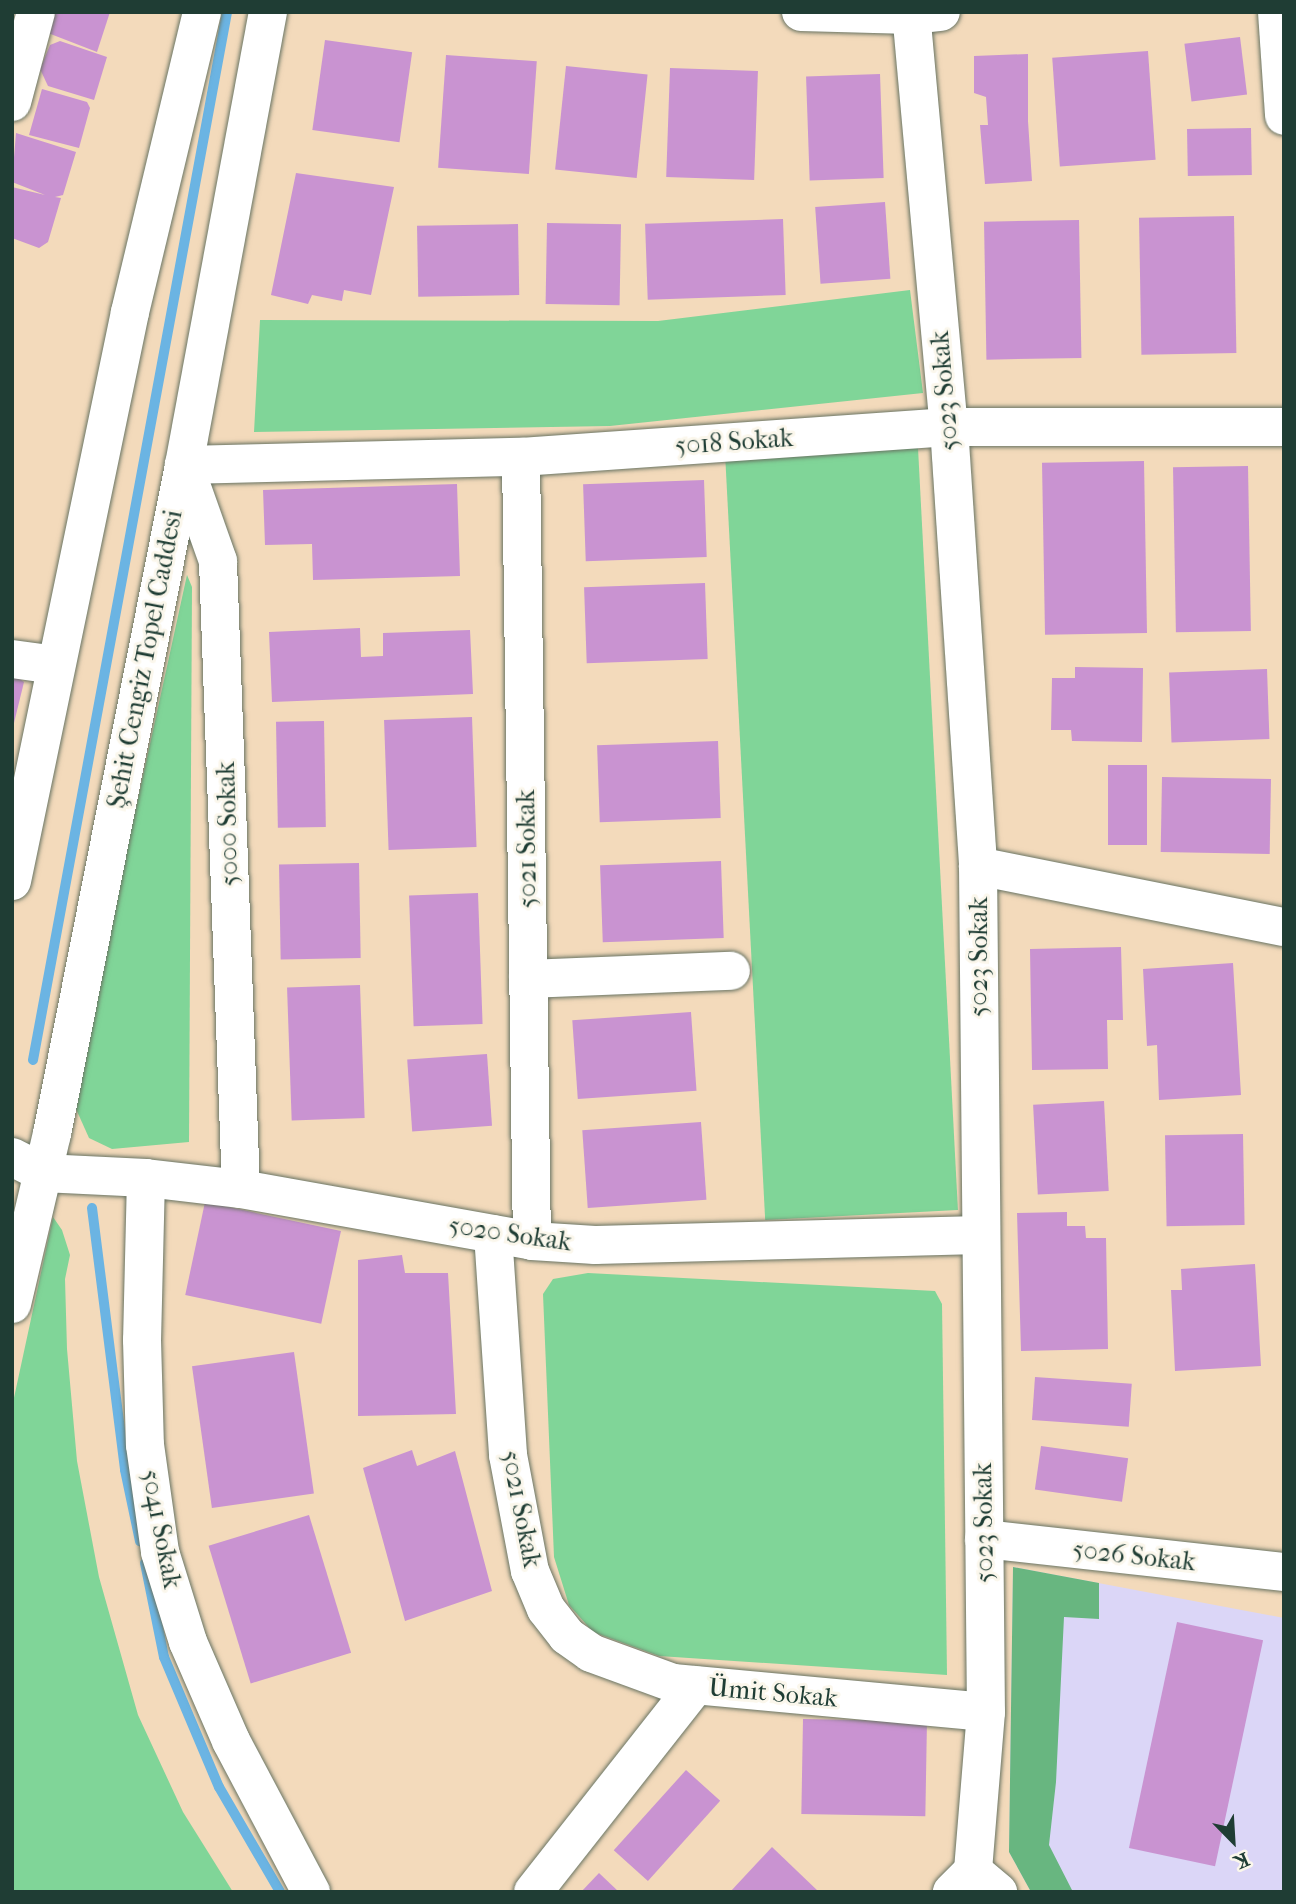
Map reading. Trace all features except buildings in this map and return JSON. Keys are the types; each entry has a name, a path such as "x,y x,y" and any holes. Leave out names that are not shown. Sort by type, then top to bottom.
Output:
{"street":[{"path":"12,102 36,12"},
{"path":"12,881 130,312 201,12"},
{"name":"Şehit Cengiz Topel Caddesi","path":"12,1304 28,1165 184,465 268,12"},
{"path":"801,12 921,13"},
{"path":"1277,12 1284,116"},
{"name":"5023 Sokak","path":"921,13 978,866 986,1712 974,1885"},
{"name":"5018 Sokak","path":"184,465 521,457 948,426 1284,427"},
{"name":"5021 Sokak","path":"521,457 532,1241"},
{"name":"5000 Sokak","path":"184,465 218,561 241,1189"},
{"path":"12,659 55,664"},
{"path":"978,866 1284,927"},
{"path":"528,979 731,971"},
{"name":"5020 Sokak","path":"28,1165 241,1189 532,1241 595,1245 980,1235"},
{"name":"5041 Sokak","path":"146,1178 142,1340 145,1445 160,1552 188,1642 231,1741 311,1892"},
{"name":"5021 Sokak","path":"493,1234 508,1455 530,1571 546,1609 567,1636 591,1653 673,1683 696,1685"},
{"name":"5026 Sokak","path":"984,1539 1284,1572"},
{"name":"Ümit Sokak","path":"533,1892 696,1685 986,1712"}],"shaded area":[{"path":"1013,1567 1284,1618 1283,1892 1031,1892 1009,1852"}],"green space":[{"path":"910,290 923,393 610,426 254,432 260,320 658,321"},
{"path":"918,448 958,1210 765,1220 725,458"},
{"path":"187,575 192,587 189,1142 112,1149 89,1138 72,1100"},
{"path":"53,1217 62,1230 70,1255 65,1279 67,1349 77,1461 99,1577 138,1715 183,1812 233,1892 12,1892 12,1407"},
{"path":"588,1273 935,1291 942,1304 947,1675 659,1656 593,1632 569,1605 554,1557 543,1294 553,1279"},
{"path":"1013,1567 1099,1583 1099,1619 1064,1617 1056,1782 1049,1845 1073,1892 1031,1892 1009,1852"}],"waterway":[{"path":"33,1060 227,12"},
{"path":"92,1208 125,1470 140,1541"},
{"path":"145,1563 164,1657 219,1787 280,1892"}]}
